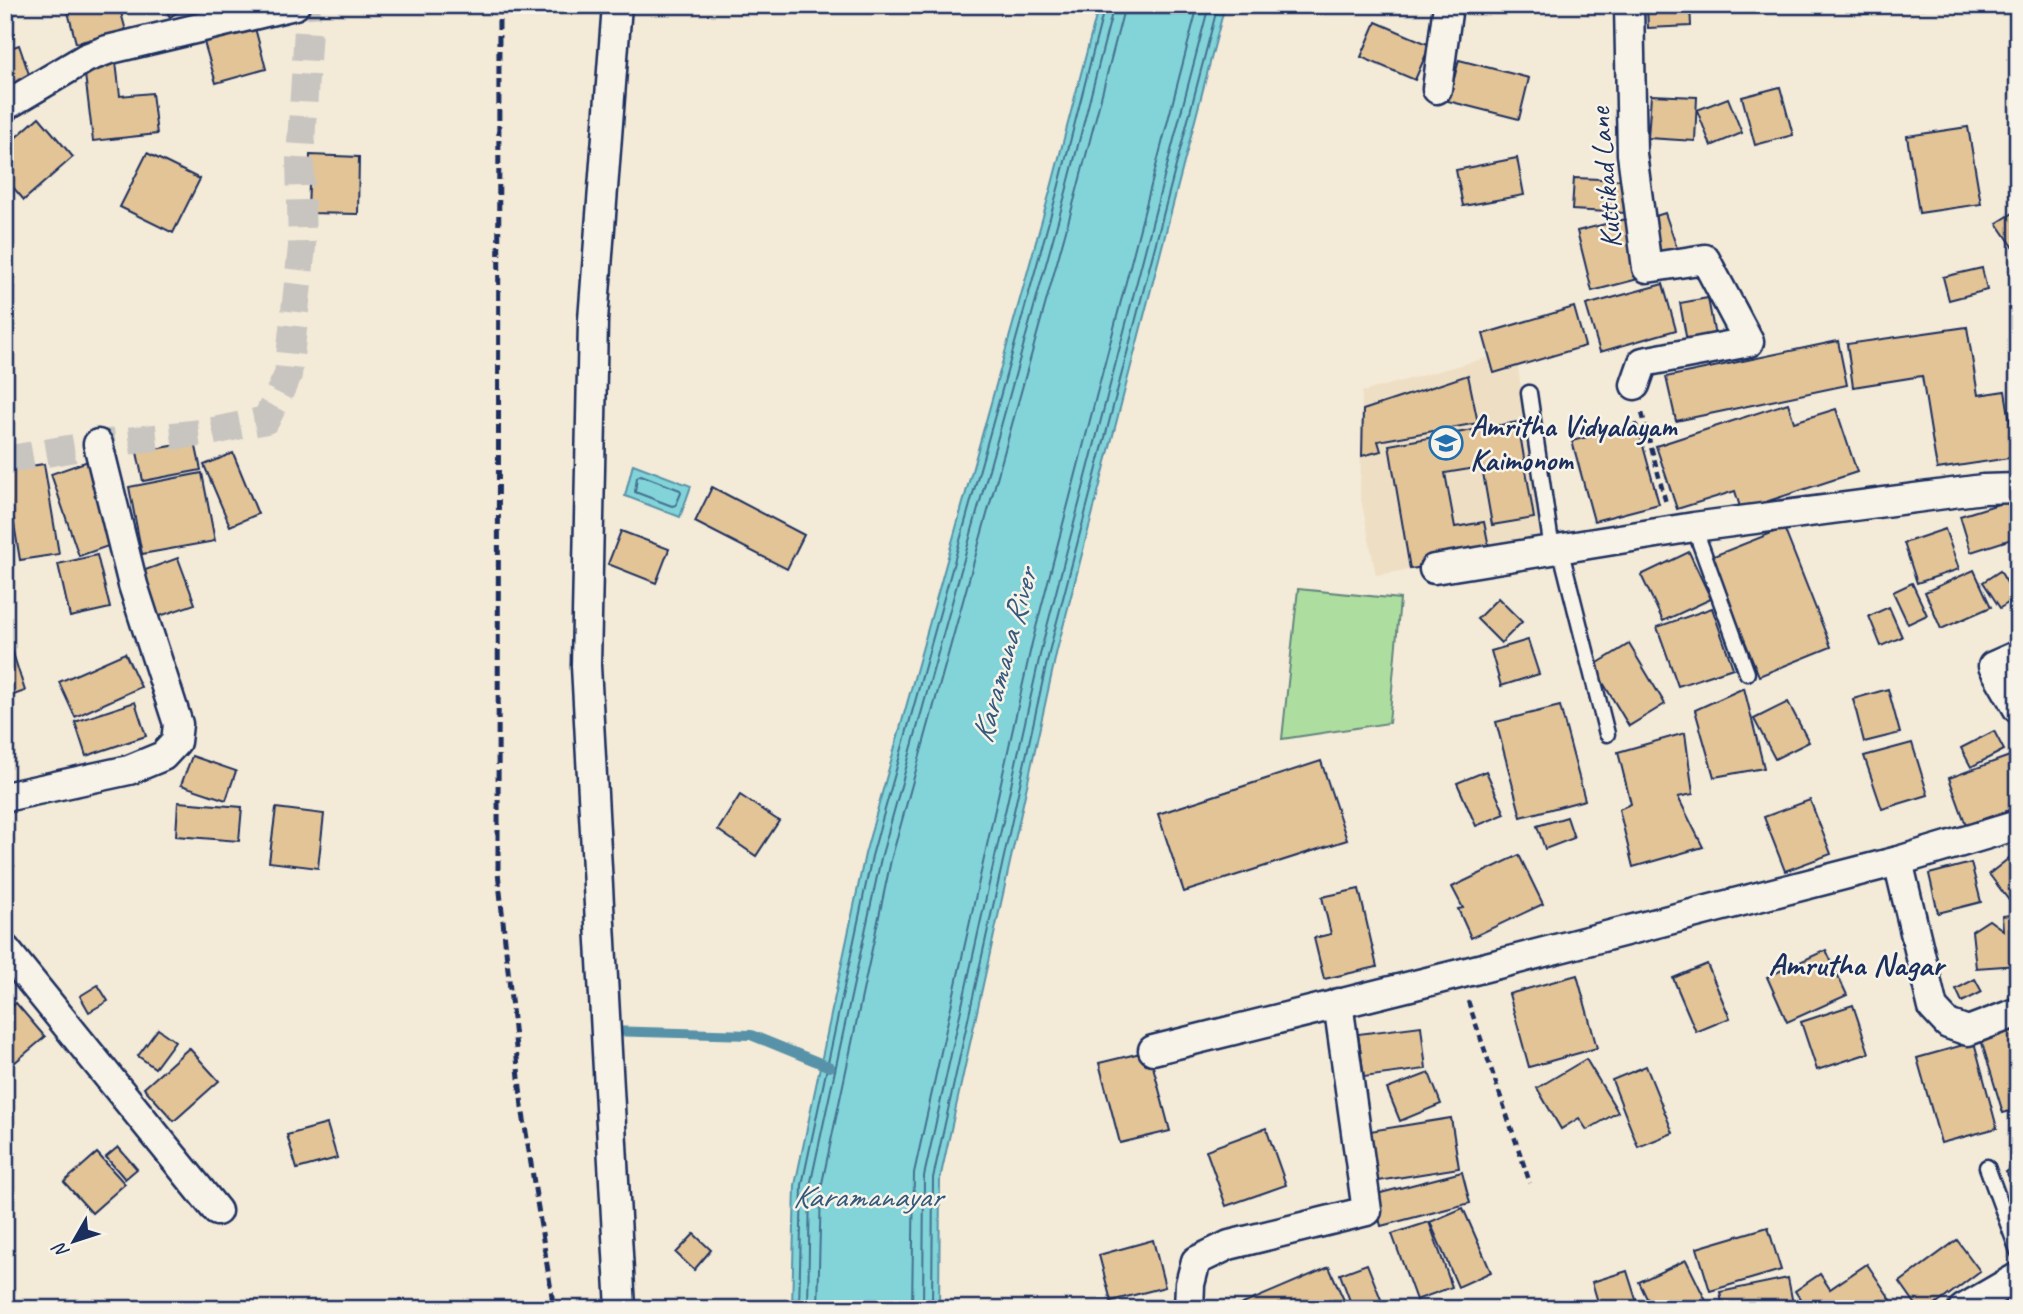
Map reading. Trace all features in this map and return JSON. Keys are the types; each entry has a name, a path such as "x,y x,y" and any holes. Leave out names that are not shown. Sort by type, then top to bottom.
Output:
{"street":[{"path":"5,106 86,58 107,50 295,5"},
{"path":"617,5 593,320 586,666 621,1309"},
{"path":"1437,89 1448,5"},
{"name":"Kuttikad Lane","path":"1629,5 1632,154 1647,268 1705,259 1749,342 1643,362 1635,386"},
{"path":"5,797 129,770 163,756 176,742 178,724 133,585 98,444"},
{"path":"1434,569 1684,529 1983,489 2018,488"},
{"path":"2018,655 1993,666 2018,709"},
{"path":"1153,1049 1459,974 1898,861 2018,825"},
{"path":"1898,861 1933,1008 1948,1024 1968,1031 2018,1012"},
{"path":"5,950 217,1211"},
{"path":"1189,1309 1190,1284 1196,1261 1229,1245 1367,1211 1338,1003"},
{"path":"1964,1309 2018,1277"}],"lane":[{"path":"1529,393 1556,549 1607,734"},
{"path":"1684,529 1747,673"},
{"path":"1987,1167 2018,1251"}],"path":[{"path":"1635,386 1684,529"},
{"path":"1459,974 1530,1183"}],"shaded area":[{"name":"Amritha Vidyalayam Kaimonom","path":"1515,350 1547,547 1376,575 1360,494 1362,392"}],"green space":[{"path":"1298,589 1400,599 1389,723 1282,739"}],"water":[{"name":"Karamanayar","path":"1099,5 1225,5 1057,650 940,1179 939,1309 792,1309 795,1185 865,854 1051,188"},
{"path":"633,464 691,486 680,517 625,496"}],"building":[{"path":"77,5 119,5 126,31 76,43 67,8"},
{"path":"163,5 188,5 170,17"},
{"path":"1647,5 1690,5 1691,26 1648,28"},
{"path":"1863,5 1935,5 1935,7 1863,14"},
{"path":"1376,22 1430,45 1415,80 1361,57"},
{"path":"255,28 266,69 216,83 204,42"},
{"path":"19,45 32,83 5,92 5,50"},
{"path":"1459,60 1529,78 1519,119 1448,101"},
{"path":"116,62 120,96 152,93 157,134 93,141 84,66"},
{"path":"1780,87 1793,135 1755,145 1742,97"},
{"path":"1651,95 1697,97 1695,141 1648,138"},
{"path":"1728,98 1742,133 1711,146 1697,110"},
{"path":"39,117 73,157 24,200 5,178 5,147"},
{"path":"1968,127 1981,204 1919,213 1907,136"},
{"path":"147,153 200,179 173,233 120,207"},
{"path":"310,155 359,157 358,214 308,213"},
{"path":"1517,158 1524,195 1463,206 1456,170"},
{"path":"1574,178 1628,180 1626,213 1572,210"},
{"path":"2018,210 2018,254 1997,223"},
{"path":"1665,213 1679,254 1656,261 1643,220"},
{"path":"1626,219 1642,278 1592,291 1577,231"},
{"path":"1982,268 1987,290 1949,300 1943,277"},
{"path":"1663,284 1676,330 1600,352 1586,305"},
{"path":"1708,298 1716,342 1688,347 1680,303"},
{"path":"1574,307 1585,346 1494,373 1483,334"},
{"path":"1967,327 1978,395 2005,391 2016,457 1937,469 1922,376 1853,387 1847,344"},
{"path":"1838,341 1847,385 1676,421 1666,377"},
{"path":"1468,375 1478,423 1378,441 1381,451 1362,456 1363,410"},
{"path":"1788,403 1794,422 1836,409 1857,472 1741,510 1735,491 1677,509 1656,446"},
{"path":"1518,422 1534,518 1492,525 1482,467 1445,473 1455,527 1484,522 1491,557 1410,569 1389,445"},
{"path":"1637,424 1659,504 1594,521 1572,441"},
{"path":"195,442 201,470 143,481 137,452"},
{"path":"233,453 258,514 230,526 204,465"},
{"path":"88,461 117,543 79,556 51,474"},
{"path":"44,464 59,554 20,560 5,470"},
{"path":"202,473 215,541 142,554 129,487"},
{"path":"712,487 804,535 787,569 695,522"},
{"path":"2018,498 2018,537 1971,552 1960,516"},
{"path":"1784,528 1831,647 1759,676 1711,557"},
{"path":"1945,529 1959,569 1917,583 1904,543"},
{"path":"621,531 669,549 656,583 608,564"},
{"path":"1689,552 1711,599 1663,621 1641,575"},
{"path":"97,555 110,608 70,617 58,564"},
{"path":"178,558 195,604 154,618 137,573"},
{"path":"1974,570 1991,607 1941,629 1925,592"},
{"path":"2000,571 2016,598 2000,608 1983,582"},
{"path":"1912,583 1927,615 1908,624 1893,592"},
{"path":"1498,598 1522,622 1501,643 1477,619"},
{"path":"1889,607 1902,637 1881,646 1869,616"},
{"path":"1712,608 1733,668 1678,686 1657,627"},
{"path":"5,632 25,691 5,698"},
{"path":"1528,640 1539,674 1501,686 1491,651"},
{"path":"1629,644 1665,704 1629,726 1593,666"},
{"path":"125,653 141,687 75,717 59,682"},
{"path":"1744,688 1764,768 1714,777 1695,710"},
{"path":"1888,689 1900,733 1864,742 1853,699"},
{"path":"135,702 146,736 86,756 75,722"},
{"path":"1788,702 1809,742 1775,759 1754,719"},
{"path":"1560,706 1585,800 1521,817 1496,722"},
{"path":"1994,731 2004,750 1971,767 1961,748"},
{"path":"1685,733 1693,794 1678,797 1703,847 1633,867 1619,809 1631,804 1618,752"},
{"path":"1912,743 1928,795 1882,809 1864,756"},
{"path":"2018,753 2018,807 1966,825 1949,778"},
{"path":"192,756 236,771 226,800 181,785"},
{"path":"1321,761 1347,840 1184,892 1158,814"},
{"path":"1486,771 1505,814 1476,826 1457,783"},
{"path":"740,795 779,821 756,856 718,830"},
{"path":"1810,800 1831,854 1785,871 1764,817"},
{"path":"178,802 242,807 239,841 176,836"},
{"path":"276,808 324,814 318,868 269,862"},
{"path":"1567,817 1574,838 1545,849 1537,826"},
{"path":"2018,851 2018,910 2017,911 1989,874"},
{"path":"5,852 14,866 5,872"},
{"path":"1519,855 1543,904 1471,938 1458,909 1463,908 1452,887"},
{"path":"1971,863 1981,902 1938,913 1929,874"},
{"path":"1359,889 1377,967 1324,979 1314,938 1331,934 1322,897"},
{"path":"2018,914 2018,965 1976,968 1972,931 1989,920 2003,930 2002,916"},
{"path":"1826,950 1847,995 1787,1022 1767,977"},
{"path":"1707,964 1730,1018 1696,1032 1673,978"},
{"path":"1577,975 1597,1048 1529,1067 1509,994"},
{"path":"1975,979 1982,992 1962,1002 1956,989"},
{"path":"98,985 108,1001 89,1012 80,996"},
{"path":"16,1003 45,1037 14,1063 5,1052 5,1012"},
{"path":"1853,1005 1869,1053 1817,1070 1801,1022"},
{"path":"2017,1022 2018,1109 2003,1113 1979,1033"},
{"path":"1421,1026 1426,1069 1364,1077 1358,1034"},
{"path":"158,1029 175,1041 155,1068 138,1056"},
{"path":"1974,1042 1997,1128 1941,1143 1917,1058"},
{"path":"189,1048 219,1081 174,1121 144,1088"},
{"path":"1149,1051 1170,1131 1120,1143 1099,1063"},
{"path":"1586,1059 1618,1112 1587,1130 1579,1118 1561,1129 1537,1088"},
{"path":"1646,1066 1673,1133 1638,1147 1612,1080"},
{"path":"1429,1073 1441,1104 1400,1121 1387,1089"},
{"path":"1451,1118 1459,1168 1378,1181 1370,1131"},
{"path":"327,1124 337,1158 297,1169 287,1135"},
{"path":"1266,1128 1286,1185 1226,1206 1206,1150"},
{"path":"118,1147 137,1169 125,1179 106,1157"},
{"path":"97,1153 125,1184 92,1213 64,1182"},
{"path":"2018,1164 2018,1191 2006,1172"},
{"path":"1462,1172 1470,1203 1381,1226 1373,1195"},
{"path":"1463,1208 1491,1272 1458,1287 1430,1222"},
{"path":"1429,1222 1452,1287 1416,1300 1392,1234"},
{"path":"1768,1227 1781,1270 1710,1291 1697,1248"},
{"path":"694,1234 711,1250 694,1270 676,1253"},
{"path":"1153,1240 1165,1287 1111,1301 1099,1255"},
{"path":"1957,1240 1980,1271 1930,1309 1919,1309 1900,1282"},
{"path":"1686,1260 1710,1309 1652,1309 1639,1282"},
{"path":"1367,1264 1382,1302 1363,1309 1353,1309 1340,1274"},
{"path":"1867,1264 1897,1309 1807,1309 1795,1291 1820,1274 1830,1289"},
{"path":"1329,1267 1348,1309 1231,1309"},
{"path":"1627,1271 1639,1309 1600,1309 1592,1282"},
{"path":"1788,1278 1794,1309 1723,1309 1720,1292"}],"waterway":[{"path":"606,1031 751,1035 830,1067"}],"tunnel":[{"path":"5,460 98,444 209,432 266,420 288,375 302,247 300,159 308,29 306,5"}],"railway":[{"path":"499,5 498,872 522,1107 554,1309"}],"place":[{"name":"Amritha Vidyalayam Kaimonom","path":"1446,443"}],"district":[{"name":"Amrutha Nagar","path":"1856,964"}],"water label":[{"name":"Karamana River","path":"1004,656"}]}
